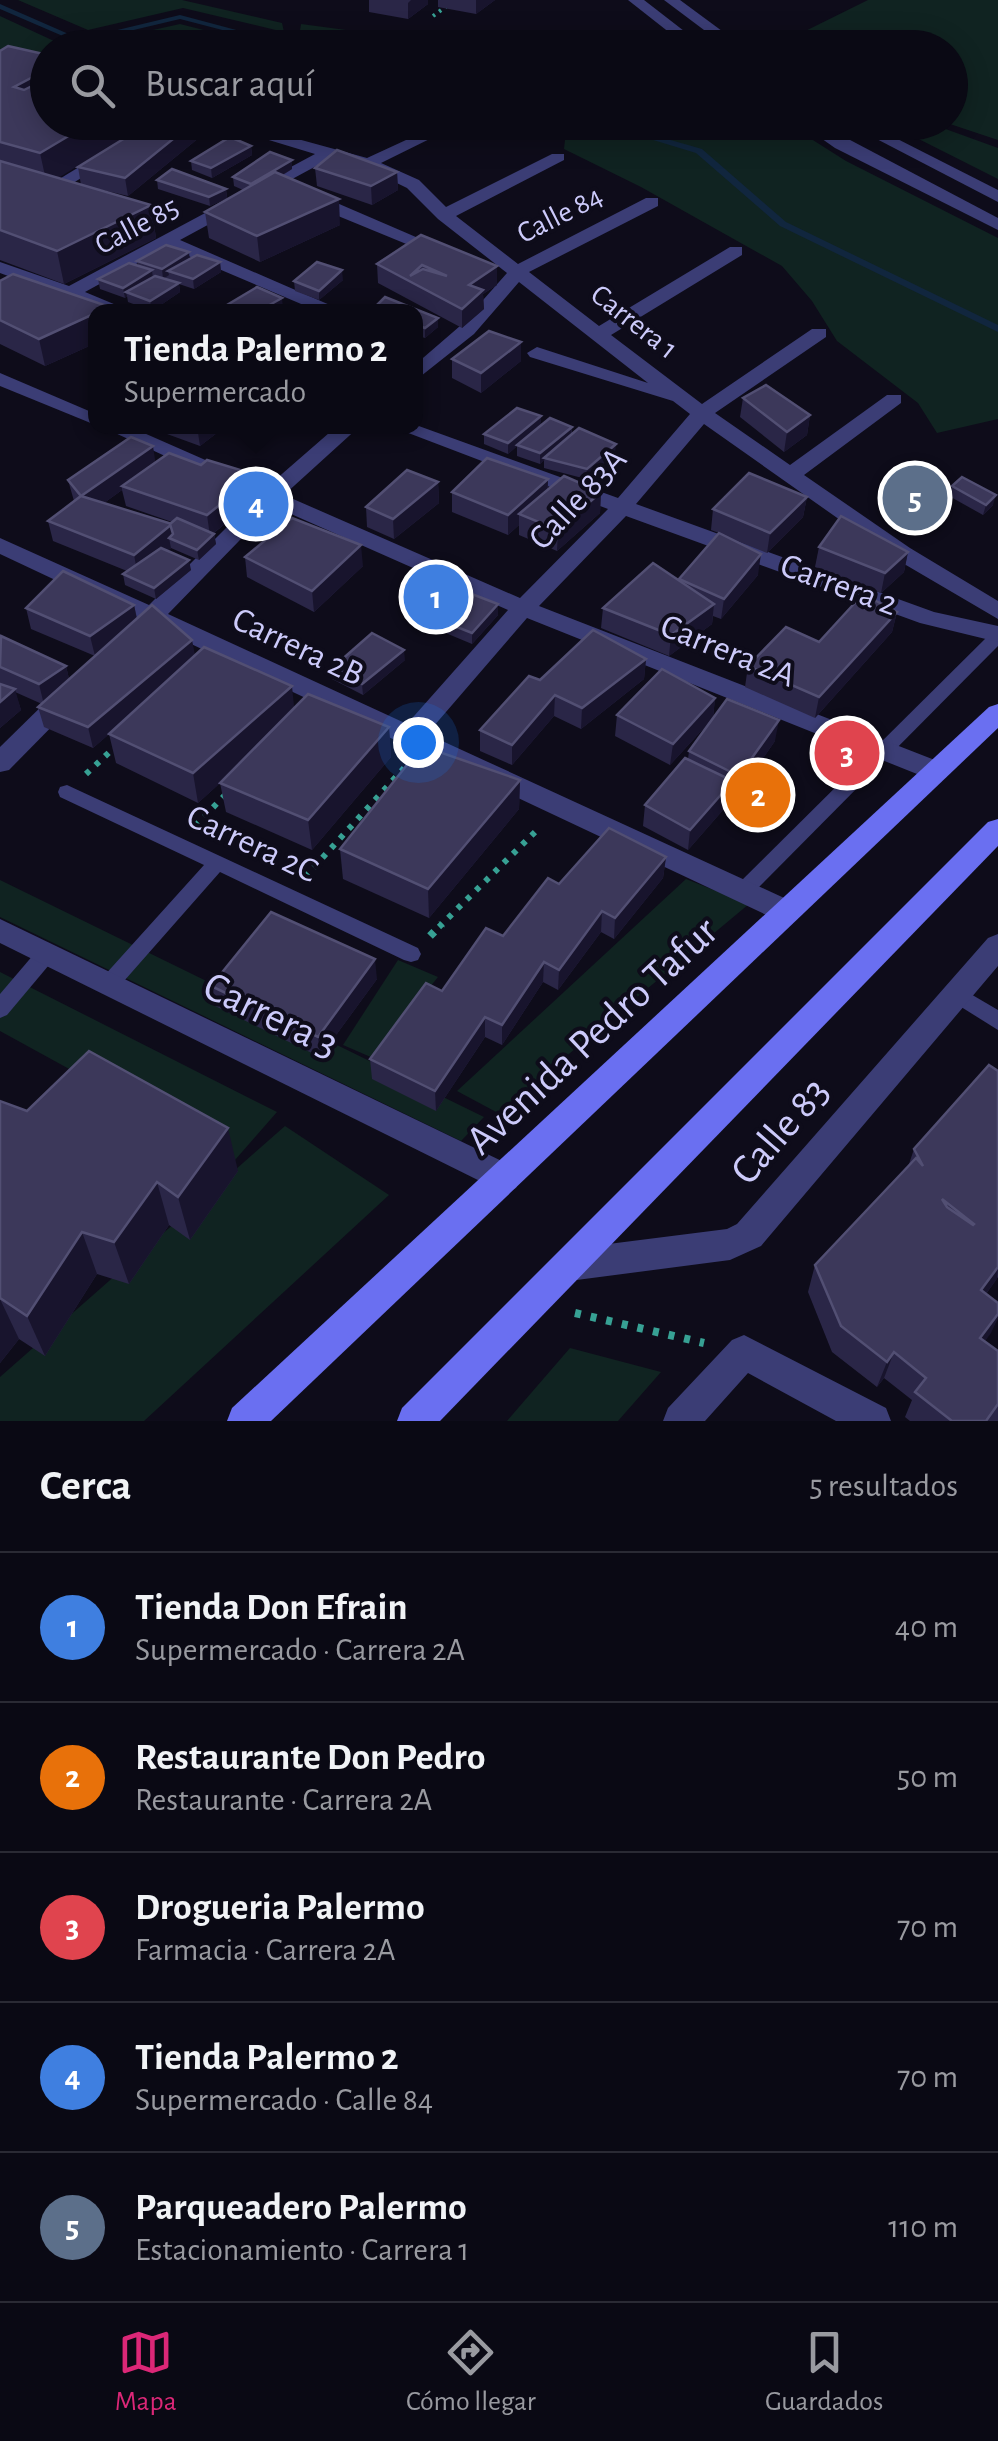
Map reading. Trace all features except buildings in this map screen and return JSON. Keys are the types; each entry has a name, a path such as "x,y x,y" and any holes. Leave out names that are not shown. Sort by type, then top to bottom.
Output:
{"main road":[{"name":"Avenida Pedro Tafur","path":"245,1421 998,713"},
{"path":"415,1421 998,829"}],"street":[{"path":"635,0 675,30"},
{"path":"670,0 712,30"},
{"path":"47,192 134,140"},
{"name":"Carrera 1","path":"284,140 368,163 413,184 514,274 682,399 902,553 998,611"},
{"path":"368,163 420,140"},
{"path":"835,140 998,225"},
{"path":"886,140 998,197"},
{"name":"Calle 85","path":"74,290 330,152"},
{"path":"444,215 558,157"},
{"path":"273,184 454,257"},
{"name":"Calle 84","path":"423,368 467,330 514,274 652,202"},
{"path":"148,223 319,304"},
{"path":"599,334 736,252"},
{"path":"473,264 514,274"},
{"path":"0,267 24,281 74,290 106,304"},
{"name":"Calle 83A","path":"408,751 523,608 621,508 703,412 819,333"},
{"path":"423,348 440,355"},
{"path":"537,353 682,399"},
{"path":"0,379 88,417"},
{"path":"792,474 894,399"},
{"name":"Carrera 2A","path":"128,434 523,608 936,771"},
{"path":"126,640 270,496 341,434"},
{"name":"Carrera 2","path":"422,434 928,618 998,635"},
{"name":"Carrera 2B","path":"0,544 152,616 408,751 785,911"},
{"path":"0,763 88,676"},
{"name":"Carrera 3","path":"0,930 505,1178"},
{"name":"Calle 83","path":"568,1264 730,1244 749,1235 998,946"},
{"path":"681,1421 744,1352 872,1421"}],"lane":[{"path":"743,891 998,635"},
{"name":"Carrera 2C","path":"67,792 411,954"},
{"path":"110,984 216,864"},
{"path":"0,1009 47,953"},
{"path":"958,994 998,1021"}],"path":[{"path":"434,16 455,0"},
{"path":"67,792 122,740"},
{"path":"287,896 408,751"},
{"path":"176,845 240,779"},
{"path":"411,954 541,826"},
{"path":"532,1303 744,1352"}],"green space":[{"path":"18,0 182,0 282,23 284,30 183,8 88,30"},
{"path":"868,0 998,0 998,140 968,130 968,30 807,30"},
{"path":"0,16 30,30 30,63 0,55"},
{"path":"180,24 204,30 153,30"},
{"path":"301,24 346,30 300,30"},
{"path":"968,137 998,148 998,179 921,140"},
{"path":"565,140 813,140 846,161 998,238 998,419 937,433 918,403 837,341 812,301 782,266 564,149"},
{"path":"686,879 749,904 498,1113 457,1091"},
{"path":"0,880 484,1117 461,1141 0,917"},
{"path":"398,960 438,977 373,1058 343,1045"},
{"path":"0,972 277,1112 235,1160 0,1031"},
{"path":"285,1126 389,1195 144,1421 0,1421 0,1377"},
{"path":"570,1348 661,1372 618,1421 507,1421"}],"waterway":[{"path":"0,6 54,30"},
{"path":"125,30 180,17 231,30"},
{"path":"661,140 699,151 783,224 998,329"}],"place":[{"name":"Parqueadero Palermo","path":"915,498"},
{"name":"Tienda Palermo 2","path":"256,504"},
{"name":"Tienda Don Efrain","path":"436,597"},
{"name":"Drogueria Palermo","path":"847,753"},
{"name":"Restaurante Don Pedro","path":"758,795"}]}
